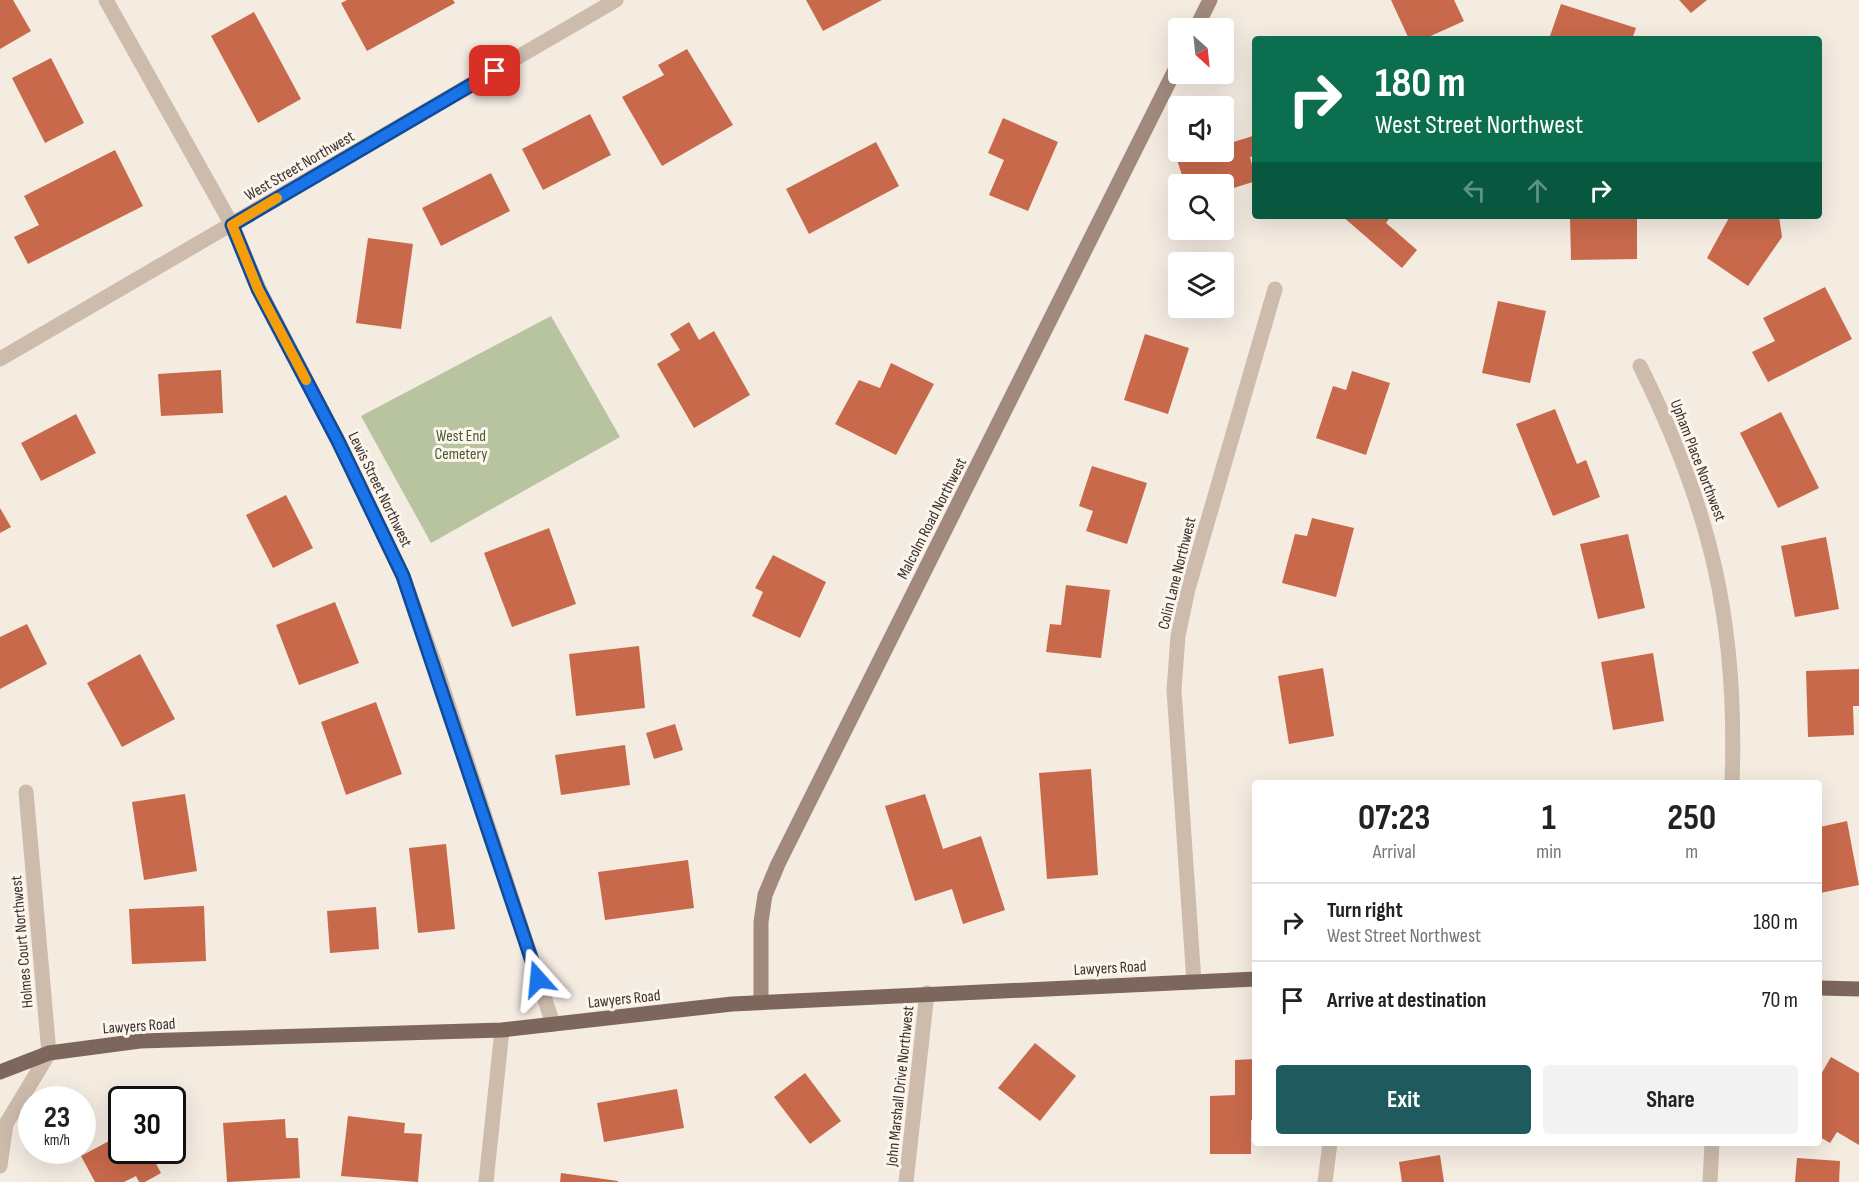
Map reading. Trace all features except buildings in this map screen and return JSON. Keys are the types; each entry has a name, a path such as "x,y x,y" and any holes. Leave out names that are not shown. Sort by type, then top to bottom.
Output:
{"main road":[{"path":"1201,18 1210,0"},
{"name":"Malcolm Road Northwest","path":"761,1002 761,922 765,895 778,864 1168,84"},
{"name":"Lawyers Road","path":"0,1072 49,1053 140,1041 502,1030 761,1002 1252,979"},
{"path":"1822,988 1859,989"}],"street":[{"name":"Lewis Street Northwest","path":"106,0 232,225 258,289 338,441 403,576 553,1024"},
{"name":"West Street Northwest","path":"0,359 616,0"},
{"name":"Colin Lane Northwest","path":"1194,982 1174,690 1178,636 1188,589 1275,289"},
{"name":"Upham Place Northwest","path":"1640,366 1671,429 1699,501 1718,575 1730,648 1734,723 1732,780"},
{"name":"Holmes Court Northwest","path":"26,792 49,1053"},
{"name":"John Marshall Drive Northwest","path":"906,1182 927,993"},
{"path":"486,1182 502,1030"},
{"path":"0,1166 6,1124 49,1053"},
{"path":"1325,1182 1330,1146"},
{"path":"1710,1182 1712,1146"}],"green space":[{"name":"West End Cemetery","path":"551,316 620,437 431,543 361,416"}],"slow traffic":[{"path":"277,198 232,225 258,289 306,380"}],"route":[{"path":"495,71 232,225 258,289 338,441 403,576 437,670 538,979"}]}
